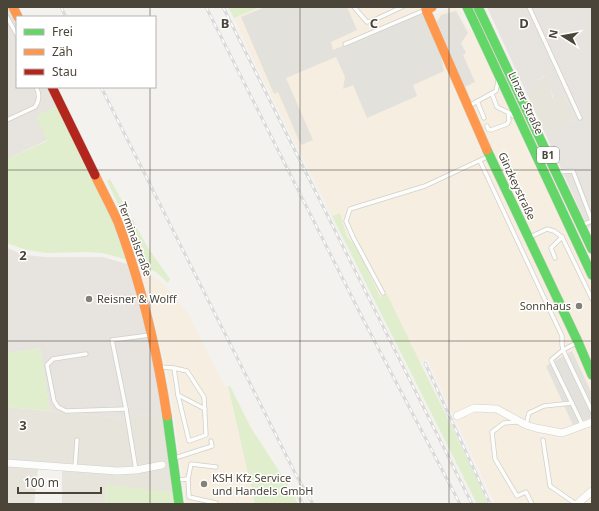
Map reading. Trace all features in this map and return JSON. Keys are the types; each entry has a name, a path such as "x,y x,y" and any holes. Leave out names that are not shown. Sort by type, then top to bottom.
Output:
{"street":[{"path":"13,7 18,16"},
{"name":"Linzer Straße","path":"467,7 522,122 592,275"},
{"name":"Linzer Straße","path":"478,7 581,226 589,234 592,249"},
{"name":"Ginzkeystraße","path":"427,8 490,156 578,342 592,375"},
{"name":"Terminalstraße","path":"52,88 117,220 125,243 152,335 159,367 174,459 179,504"},
{"path":"457,416 474,408 497,409 518,422 526,425 562,433 592,422"},
{"path":"7,463 117,471 136,470 162,465"},
{"path":"576,504 592,491"}],"lane":[{"path":"354,7 368,22 402,7"},
{"path":"529,7 580,118"},
{"path":"346,44 427,8"},
{"path":"7,17 16,32"},
{"path":"469,106 496,91 499,74"},
{"path":"7,120 35,107 38,103 40,94 37,88"},
{"path":"492,94 497,107 508,112 517,121 522,122"},
{"path":"477,101 484,118"},
{"path":"487,126 488,129 491,130 507,124 509,121 508,112"},
{"path":"382,293 346,221 350,209 426,186 490,156"},
{"path":"480,161 562,336 563,350 592,411"},
{"path":"556,172 573,171 592,221 581,226"},
{"path":"528,238 547,229 554,231 562,238 592,299"},
{"path":"555,258 551,248 562,238"},
{"path":"523,252 533,248"},
{"path":"136,470 126,409 112,340 152,335"},
{"path":"578,342 563,350 551,360 583,426"},
{"path":"86,354 54,359 47,365 54,401 58,407 66,410 126,409"},
{"path":"159,367 174,368 187,371 204,397 206,435 189,441 178,395 174,368"},
{"path":"178,395 205,409"},
{"path":"526,425 529,413 544,406 572,403"},
{"path":"518,422 504,423 492,432 495,459 517,496 526,492 532,504"},
{"path":"75,468 77,440"},
{"path":"543,440 550,486 576,504"},
{"path":"174,459 212,446 212,441"},
{"path":"216,467 191,464 188,479 189,497 216,502"},
{"path":"177,481 188,479"}],"shaded area":[{"path":"7,7 9,7 16,21 16,88 48,88 57,106 47,140 7,159"},
{"path":"260,7 419,7 445,60 592,384 592,504 495,504 427,359 419,363 387,295 380,297 358,249 347,237 340,213 332,216 250,53 234,18"},
{"path":"265,7 347,7 357,30 331,42 333,50 424,11 439,46 444,71 413,85 417,96 367,118 353,85 343,89 345,77 336,57 286,78 313,140 301,145 278,92 274,94 241,17"},
{"path":"453,7 460,12 464,22 477,38 495,80 511,108 511,115 532,161 544,180 592,282 592,362 505,181 434,15"},
{"path":"487,7 592,7 592,226 588,228 545,133 575,120 564,94 554,99 545,75 535,82 527,94"},
{"path":"456,11 468,33 461,43 466,53 463,55 475,82 465,87 437,22 441,15"},
{"path":"546,75 553,99 564,94 575,120 545,133 527,94 535,82"},
{"path":"7,248 24,255 45,257 102,257 127,264 146,327 164,413 121,418 50,411 40,348 7,353"},
{"path":"140,268 161,282 174,295 189,315 225,387 228,386 255,504 186,504 167,371"},
{"path":"572,351 592,394 592,417 573,425 546,366"},
{"path":"7,407 121,418 164,413 175,493 106,485 105,504 62,504 62,470 38,469 34,504 7,504"}],"green space":[{"path":"228,7 260,7 234,18"},
{"path":"57,106 113,222 128,260 103,253 46,253 26,250 7,243 7,159 47,141 36,116"},
{"path":"110,179 148,248 170,279 168,283 156,272 139,264 124,217 107,181"},
{"path":"340,213 347,237 358,249 380,297 387,294 464,451 488,504 477,504 332,216"},
{"path":"40,348 50,411 7,407 7,353"},
{"path":"228,386 230,386 251,428 292,491 298,504 255,504"},
{"path":"106,484 175,493 176,504 105,504"}],"railway":[{"path":"61,7 66,16"},
{"path":"206,7 364,321 460,504"},
{"path":"223,7 472,504"},
{"path":"102,88 296,475 313,504"},
{"path":"425,363 490,504"},
{"path":"297,494 303,504"}],"traffic: fast":[{"path":"467,7 592,275"},
{"path":"478,7 592,249"},
{"path":"487,150 578,342 592,375"},
{"path":"167,416 179,504"}],"traffic: slow":[{"path":"13,7 18,16"},
{"path":"432,7 426,10 487,150"},
{"path":"95,175 118,222 134,269 153,342 167,416"}],"traffic: jam":[{"path":"52,88 95,175"}],"place":[{"name":"Reisner & Wolff","path":"89,299"},
{"name":"Sonnhaus","path":"579,306"},
{"name":"KSH Kfz Service und Handels GmbH","path":"204,484"}]}
